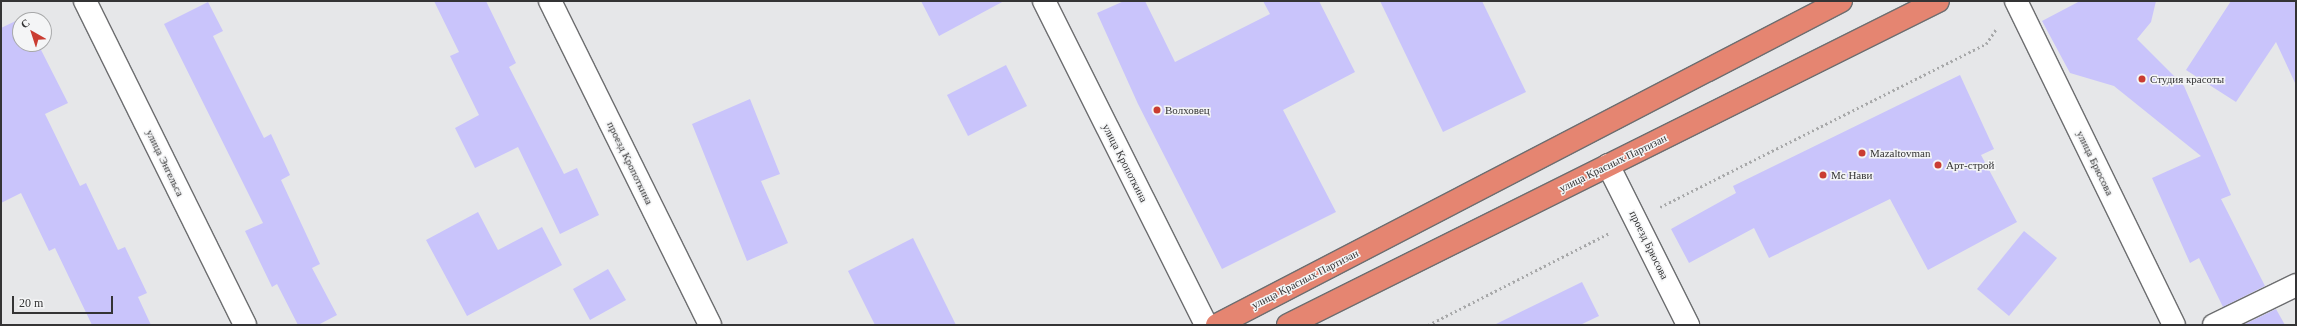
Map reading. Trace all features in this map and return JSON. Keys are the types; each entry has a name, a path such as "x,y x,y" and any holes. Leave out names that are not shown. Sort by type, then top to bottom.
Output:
{"highway":[{"name":"улица Красных Партизан","path":"1217,325 1841,1"},
{"name":"улица Красных Партизан","path":"1288,325 1938,1"}],"street":[{"name":"улица Энгельса","path":"85,1 245,325"},
{"name":"проезд Кропоткина","path":"550,1 710,325"},
{"name":"улица Кропоткина","path":"1044,1 1206,325"},
{"name":"улица Брюсова","path":"2016,1 2174,325"},
{"name":"проезд Брюсова","path":"1608,165 1637,219 1688,325"},
{"path":"2214,325 2296,285"}],"path":[{"path":"1428,325 1986,44 1998,26"}],"building":[{"path":"434,1 486,1 516,63 509,67 564,174 577,168 599,215 560,234 518,147 475,168 455,128 479,115 450,56 459,52"},
{"path":"921,1 1004,1 939,36"},
{"path":"1124,1 1145,1 1175,62 1270,14 1263,1 1319,1 1355,72 1283,110 1336,212 1222,269 1138,104 1097,13"},
{"path":"1380,1 1482,1 1526,92 1443,132"},
{"path":"2080,1 2156,1 2151,22 2137,39 2184,86 2231,195 2221,199 2265,286 2223,307 2199,258 2190,263 2152,178 2201,156 2114,86 2070,73 2042,21"},
{"path":"2231,1 2296,1 2296,85 2276,42 2236,102 2186,70"},
{"path":"208,2 223,31 213,36 264,138 271,134 290,175 281,180 320,264 312,268 337,315 318,325 298,325 277,284 272,287 245,231 263,223 164,24"},
{"path":"12,23 12,52 42,52 68,103 45,114 80,186 86,183 118,250 125,247 147,293 138,297 151,325 92,325 55,248 49,251 21,193 1,203 1,28"},
{"path":"1006,65 1027,106 968,136 947,95"},
{"path":"1960,75 1994,149 1981,155 2017,222 1928,270 1890,199 1769,258 1754,228 1689,263 1671,229 1736,193 1733,186"},
{"path":"750,99 780,174 761,181 788,243 747,261 692,124"},
{"path":"478,212 498,250 542,227 562,265 467,316 426,240"},
{"path":"2024,231 2057,258 2009,316 1977,289"},
{"path":"913,238 956,325 875,325 848,271"},
{"path":"608,269 626,300 590,320 573,289"},
{"path":"1582,282 1599,316 1580,325 1494,325"},
{"path":"2276,309 2285,325 2243,325"}],"place":[{"name":"Студия красоты","path":"2142,79"},
{"name":"Волховец","path":"1157,110"},
{"name":"Mazaltovman","path":"1862,153"},
{"name":"Арт-строй","path":"1938,165"},
{"name":"Мс Нави","path":"1823,175"}]}
